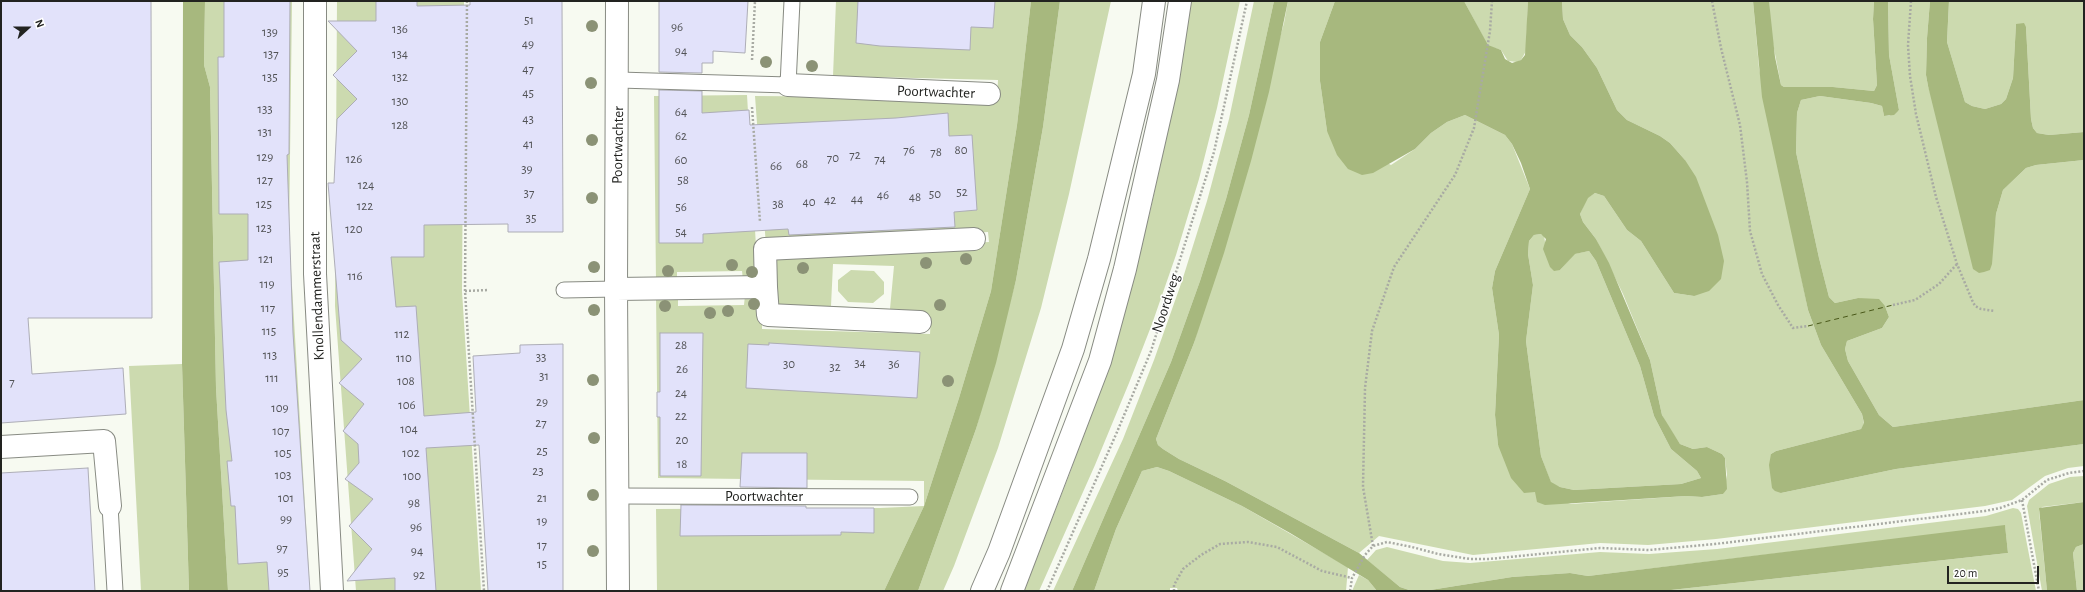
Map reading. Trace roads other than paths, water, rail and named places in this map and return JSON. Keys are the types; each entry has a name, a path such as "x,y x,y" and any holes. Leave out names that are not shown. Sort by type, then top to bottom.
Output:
{"street":[{"name":"Knollendammerstraat","path":"315,1 315,274 332,591"},
{"name":"Poortwachter","path":"617,1 619,80 616,289 618,591"},
{"path":"982,591 999,552 1074,349 1100,259 1144,74 1154,1"},
{"path":"1012,591 1100,361 1125,269 1168,80 1180,1"},
{"name":"Poortwachter","path":"788,85 989,94"},
{"path":"920,322 768,315 765,250 974,239"},
{"path":"616,289 766,287"},
{"path":"1,447 104,441 110,506"}],"lane":[{"path":"619,80 788,85 792,1"},
{"path":"564,290 616,289"},
{"name":"Poortwachter","path":"617,496 910,497"},
{"path":"110,506 115,591"}]}
